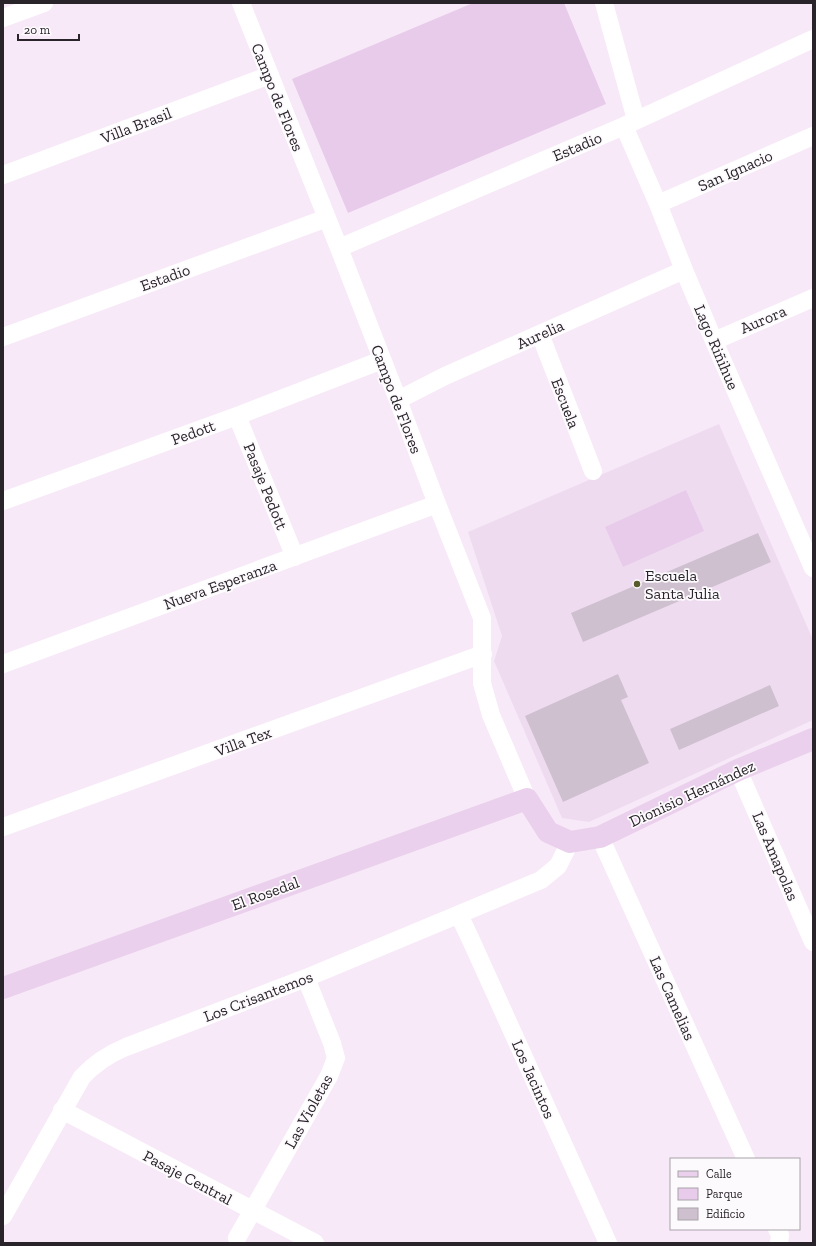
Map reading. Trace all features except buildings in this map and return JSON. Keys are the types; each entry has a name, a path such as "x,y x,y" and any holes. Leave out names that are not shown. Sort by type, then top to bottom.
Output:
{"street":[{"path":"3,18 44,3"},
{"name":"Campo de Flores","path":"241,3 339,248 398,400 436,504 482,618 482,683 491,715 527,799"},
{"name":"Lago Riñihue","path":"604,3 630,123 658,204 714,341 813,568"},
{"name":"Estadio","path":"339,248 630,123 813,39"},
{"name":"Villa Brasil","path":"3,175 270,75"},
{"name":"San Ignacio","path":"658,204 813,136"},
{"name":"Estadio","path":"3,337 327,218"},
{"name":"Aurelia","path":"398,400 445,376 684,270"},
{"name":"Aurora","path":"714,341 813,298"},
{"name":"Escuela","path":"540,334 593,471"},
{"name":"Pedott","path":"3,502 237,416 382,360"},
{"name":"Pasaje Pedott","path":"237,416 294,557"},
{"name":"Nueva Esperanza","path":"3,664 436,504"},
{"name":"Villa Tex","path":"3,827 483,654"},
{"name":"Dionisio Hernández","path":"570,842 600,837 738,770 813,739"},
{"name":"Las Amapolas","path":"738,770 813,942"},
{"path":"527,799 548,832 570,842"},
{"name":"El Rosedal","path":"3,988 527,799"},
{"name":"Las Camelias","path":"600,837 746,1158"},
{"name":"Los Crisantemos","path":"3,1216 82,1076 101,1059 113,1052 306,978 541,880 558,866 570,842"},
{"name":"Los Jacintos","path":"459,915 608,1243"},
{"name":"Las Violetas","path":"237,1238 329,1076 336,1058 332,1043 306,978"},
{"name":"Pasaje Central","path":"62,1110 315,1243"},
{"path":"778,1230 780,1235 779,1243"}],"shaded area":[{"name":"Escuela Santa Julia","path":"719,424 813,640 813,720 589,822 562,818 494,661 502,636 468,532"}],"green space":[{"path":"473,3 564,3 606,104 348,213 292,79"},
{"path":"686,490 704,531 623,567 605,527"}],"place":[{"name":"Escuela Santa Julia","path":"637,584"}]}
